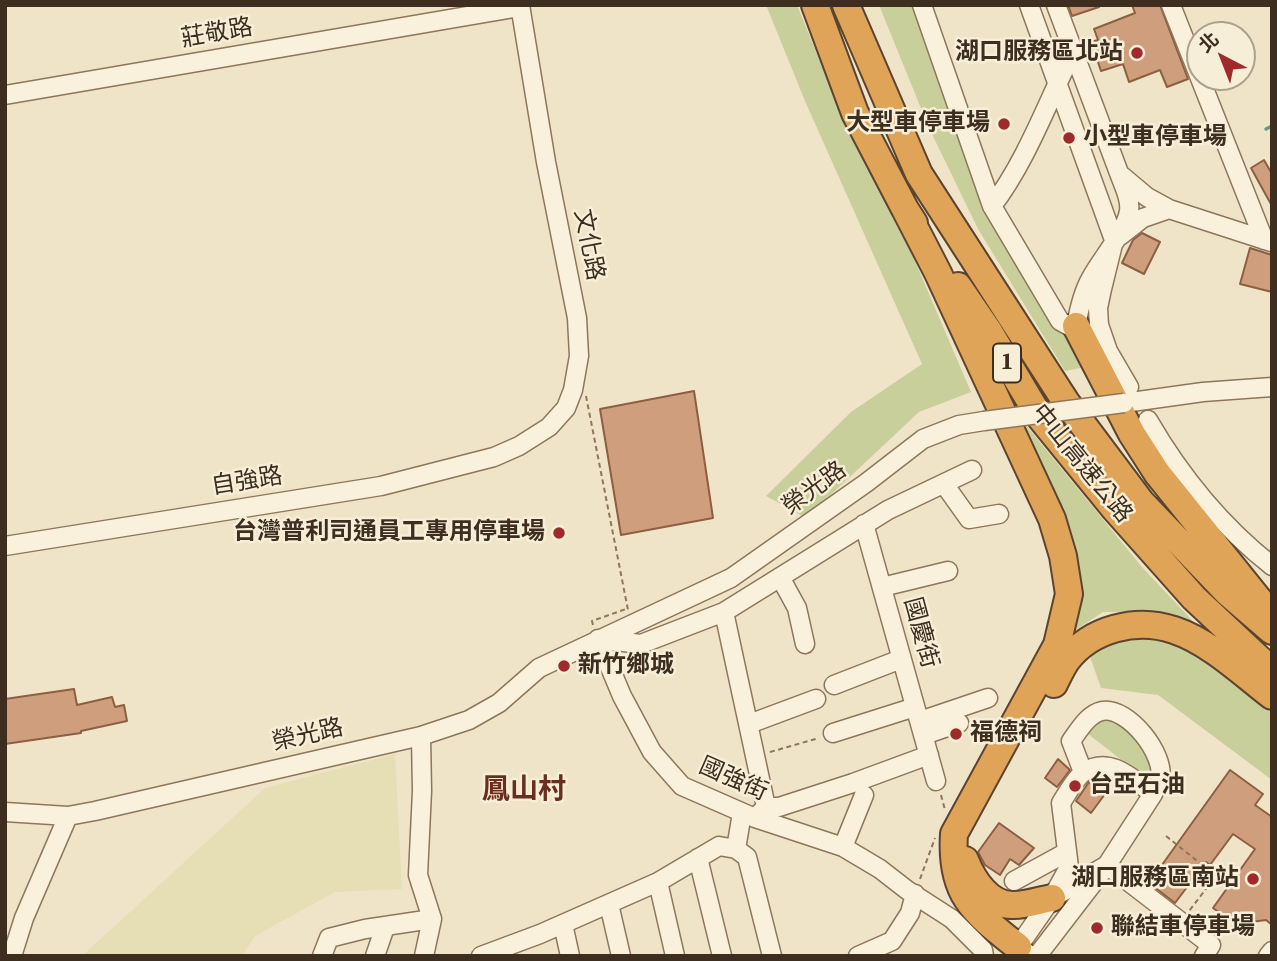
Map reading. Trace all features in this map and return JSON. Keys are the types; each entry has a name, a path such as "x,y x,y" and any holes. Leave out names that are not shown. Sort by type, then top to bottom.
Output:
{"highway":[{"name":"中山高速公路","path":"815,5 855,113 905,209 988,330 1039,416 1194,598 1272,671"},
{"name":"中山高速公路","path":"846,5 919,174 1066,402 1141,502 1228,593 1272,631"},
{"path":"905,209 1052,519 1063,556 1069,594 1057,645 954,834 952,860 961,890 980,916 1029,953"},
{"path":"1076,326 1132,433 1157,473 1272,615"},
{"path":"1052,898 1012,906 993,898 974,881 963,857 967,837 1067,660 1089,639 1121,626 1151,625 1174,630 1209,648 1272,696"}],"street":[{"path":"922,5 992,206 1060,321 1076,326 1089,281 1125,223 1129,210 1128,198 1056,5"},
{"path":"1029,5 1114,240 1100,299 1099,325 1127,395 1272,387"},
{"path":"1171,5 1268,241"},
{"name":"莊敬路","path":"5,95 520,6"},
{"name":"文化路","path":"494,457 519,446 549,427 566,408 573,390 579,356 577,317 546,162 520,6"},
{"path":"992,206 1031,137 1073,51"},
{"path":"1119,173 1147,197 1169,209 1268,241"},
{"path":"1114,240 1143,218 1169,209"},
{"name":"榮光路","path":"5,812 68,816 421,736 469,720 499,703 539,668 731,578 866,483 923,439 959,425 1127,395"},
{"path":"1148,420 1188,483 1218,518 1272,566"},
{"name":"自強路","path":"5,546 381,486 494,457"},
{"path":"598,639 641,644 724,612 888,510 972,470"},
{"path":"944,484 968,519 999,514"},
{"name":"國慶街","path":"864,524 936,781"},
{"path":"882,587 948,571"},
{"path":"780,577 797,608 805,644"},
{"path":"724,612 756,756 754,813 742,853 772,956"},
{"name":"國強街","path":"598,639 622,696 652,752 682,786 843,846 952,919 983,950 984,956"},
{"path":"834,685 901,659"},
{"path":"920,721 988,698"},
{"path":"749,724 816,699"},
{"path":"1029,953 1107,865 1161,778 1158,758 1147,737 1114,712 1101,711 1087,720 1072,741 1083,772"},
{"path":"833,733 920,721 959,723"},
{"path":"421,736 422,792 418,875 432,919 424,956"},
{"path":"754,813 853,783 929,755"},
{"path":"1029,953 1052,898 1069,867 1060,803 1083,772 1099,767 1119,767 1153,794"},
{"path":"843,846 864,795"},
{"path":"12,956 24,918 68,816"},
{"path":"481,956 518,949 563,924 657,882 719,846 742,853"},
{"path":"1014,881 1067,852"},
{"path":"698,858 722,956"},
{"path":"1052,898 1107,865"},
{"path":"1107,865 1212,945 1204,956"},
{"path":"657,882 675,956"},
{"path":"858,956 892,941 910,913 915,894"},
{"path":"609,904 621,956"},
{"path":"322,956 329,938 365,929 432,919"},
{"path":"563,924 570,956"},
{"path":"375,956 385,927"},
{"path":"1268,956 1272,951"}],"path":[{"path":"586,396 631,625"},
{"path":"756,756 833,733"},
{"path":"936,781 945,809"},
{"path":"915,894 936,834"},
{"path":"1166,836 1216,876 1180,922"}],"shaded area":[{"path":"395,754 402,889 335,892 255,936 242,956 82,956 265,788"}],"green space":[{"path":"766,5 797,5 835,98 897,219 971,392 919,412 806,518 766,496 851,412 922,364 805,101"},
{"path":"879,5 912,5 989,211 1086,367 1065,371 978,229 929,128"},
{"path":"1025,424 1142,567 1204,633 1145,612 1103,612 1065,637 1077,598 1016,427"},
{"path":"1121,634 1162,636 1192,649 1272,702 1272,780 1158,695 1101,688 1089,654"},
{"path":"1111,713 1148,738 1153,779 1145,778 1084,731"}],"building":[{"path":"1068,5 1098,5 1099,7 1072,16"},
{"name":"湖口服務區北站","path":"1132,5 1160,5 1186,80 1167,87 1160,70 1129,82 1123,64 1101,71 1091,42 1098,40 1094,29 1135,13"},
{"path":"1264,160 1272,174 1272,206 1251,168"},
{"path":"1142,233 1160,242 1144,274 1122,263 1133,240"},
{"path":"1250,248 1272,255 1272,292 1240,284"},
{"path":"694,391 713,518 621,535 600,409"},
{"path":"74,689 77,705 112,697 115,707 124,705 127,721 81,733 5,744 5,699"},
{"path":"1058,759 1070,770 1057,787 1045,778"},
{"path":"1230,770 1263,794 1255,805 1272,817 1272,925 1266,920 1251,922 1245,931 1213,908 1255,849 1233,834 1210,865 1206,862 1175,903 1149,883"},
{"path":"1089,782 1105,794 1091,813 1076,801"},
{"path":"999,823 1034,848 1019,865 1010,859 1000,875 985,865 978,852"}],"waterway":[{"path":"1266,129 1272,126"}],"place":[{"name":"湖口服務區北站","path":"1137,53"},
{"name":"大型車停車場","path":"1004,124"},
{"name":"小型車停車場","path":"1069,138"},
{"name":"台灣普利司通員工專用停車場","path":"559,533"},
{"name":"新竹鄉城","path":"564,666"},
{"name":"福德祠","path":"956,734"},
{"name":"台亞石油","path":"1075,786"},
{"name":"湖口服務區南站","path":"1253,879"},
{"name":"聯結車停車場","path":"1097,928"}],"district":[{"name":"鳳山村","path":"524,791"}]}
